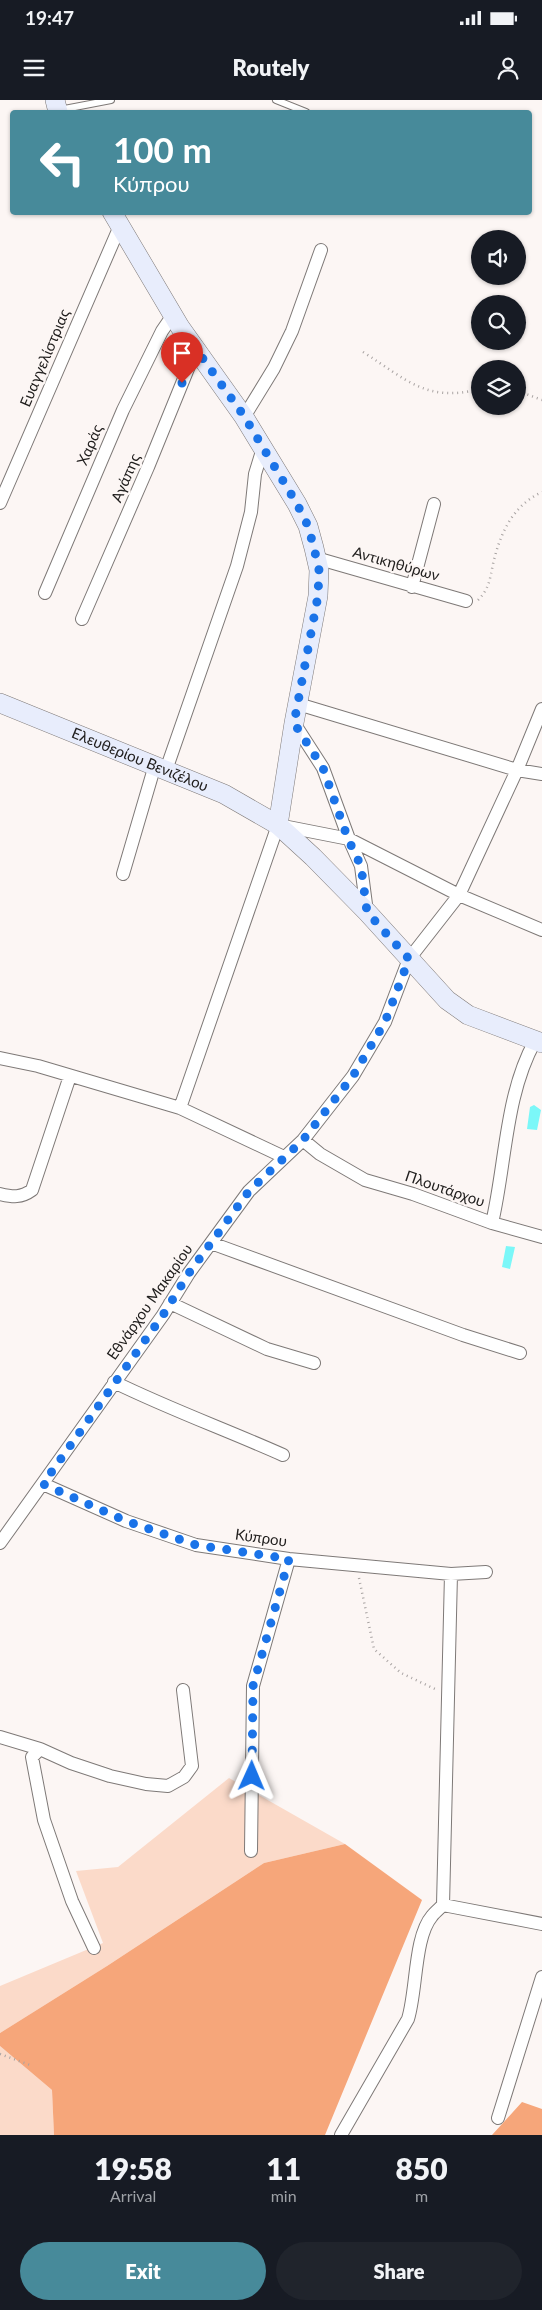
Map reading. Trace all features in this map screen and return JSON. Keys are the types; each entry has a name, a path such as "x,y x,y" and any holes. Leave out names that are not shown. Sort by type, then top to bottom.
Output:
{"street":[{"path":"116,219 173,315 244,416 263,448 308,526 319,570 318,596 294,723 278,825 180,1108"},
{"name":"Ευαγγελίστριας","path":"0,503 116,219"},
{"path":"244,416 274,368 292,331 321,250"},
{"name":"Χαράς","path":"45,593 123,410 162,331 173,315"},
{"name":"Αγάπης","path":"82,619 196,349"},
{"path":"123,874 237,566 251,512 255,474 263,448"},
{"path":"412,586 434,504"},
{"name":"Αντικηθύρων","path":"316,558 466,601"},
{"name":"Ελευθερίου Βενιζέλου","path":"0,703 224,794 278,825 313,856 447,1000 468,1015 538,1042"},
{"path":"298,704 517,770 542,774"},
{"name":"Εθνάρχου Μακαρίου","path":"1,1540 43,1484 249,1191 303,1140 353,1076 385,1022 409,959 459,895 517,770 542,709"},
{"path":"294,723 323,768 348,839 361,866 367,912"},
{"path":"278,825 348,839 459,895 542,930"},
{"name":"Πλουτάρχου","path":"303,1140 320,1154 365,1180 414,1194 492,1223 519,1080 527,1055 538,1042"},
{"path":"0,1058 180,1108 284,1156"},
{"path":"0,1194 12,1197 24,1196 32,1190 70,1076"},
{"path":"492,1223 542,1237"},
{"path":"211,1243 463,1335 520,1353"},
{"path":"170,1303 267,1349 314,1363"},
{"path":"114,1382 170,1409 206,1421 283,1455"},
{"name":"Κύπρου","path":"43,1484 126,1521 196,1545 289,1559 451,1574 486,1572"},
{"path":"251,1851 253,1686 289,1559"},
{"path":"342,2135 408,2018 413,2002 421,1938 431,1917 443,1905 451,1574"},
{"path":"0,1737 40,1749 71,1764 110,1776 146,1784 168,1786 184,1777 192,1766 183,1690"},
{"path":"40,1749 32,1757 44,1820 72,1901 94,1948"},
{"path":"443,1905 542,1924"},
{"path":"498,2118 542,1977"}],"lane":[{"path":"57,108 111,100"},
{"path":"276,100 301,110"}],"path":[{"path":"363,352 413,386 440,394 471,391"},
{"path":"526,394 542,400"},
{"path":"466,601 478,601 487,592 498,543 512,515 531,497 542,492"},
{"path":"354,1564 359,1574 374,1649 401,1672 432,1688 449,1691"},
{"path":"0,2054 30,2065"}],"shaded area":[{"path":"229,1778 345,1844 264,1863 107,1966 0,2033 0,1986 103,1943 76,1871 118,1867"},
{"path":"345,1844 422,1900 325,2135 54,2135 52,2090 0,2046 0,2033 107,1966 264,1863"},
{"path":"0,2046 52,2090 54,2135 0,2135"},
{"path":"522,2102 542,2109 542,2135 492,2135"}],"water":[{"path":"534,1105 541,1110 537,1130 527,1129 530,1107"},
{"path":"506,1246 515,1247 510,1269 502,1267"}],"route":[{"path":"182,383 196,349 244,416 297,504 308,526 319,570 318,596 294,723 323,768 348,839 361,866 367,912 409,959 385,1022 353,1076 303,1140 249,1191 189,1273 163,1315 43,1484 126,1521 196,1545 289,1559 253,1686 252,1776"}]}
